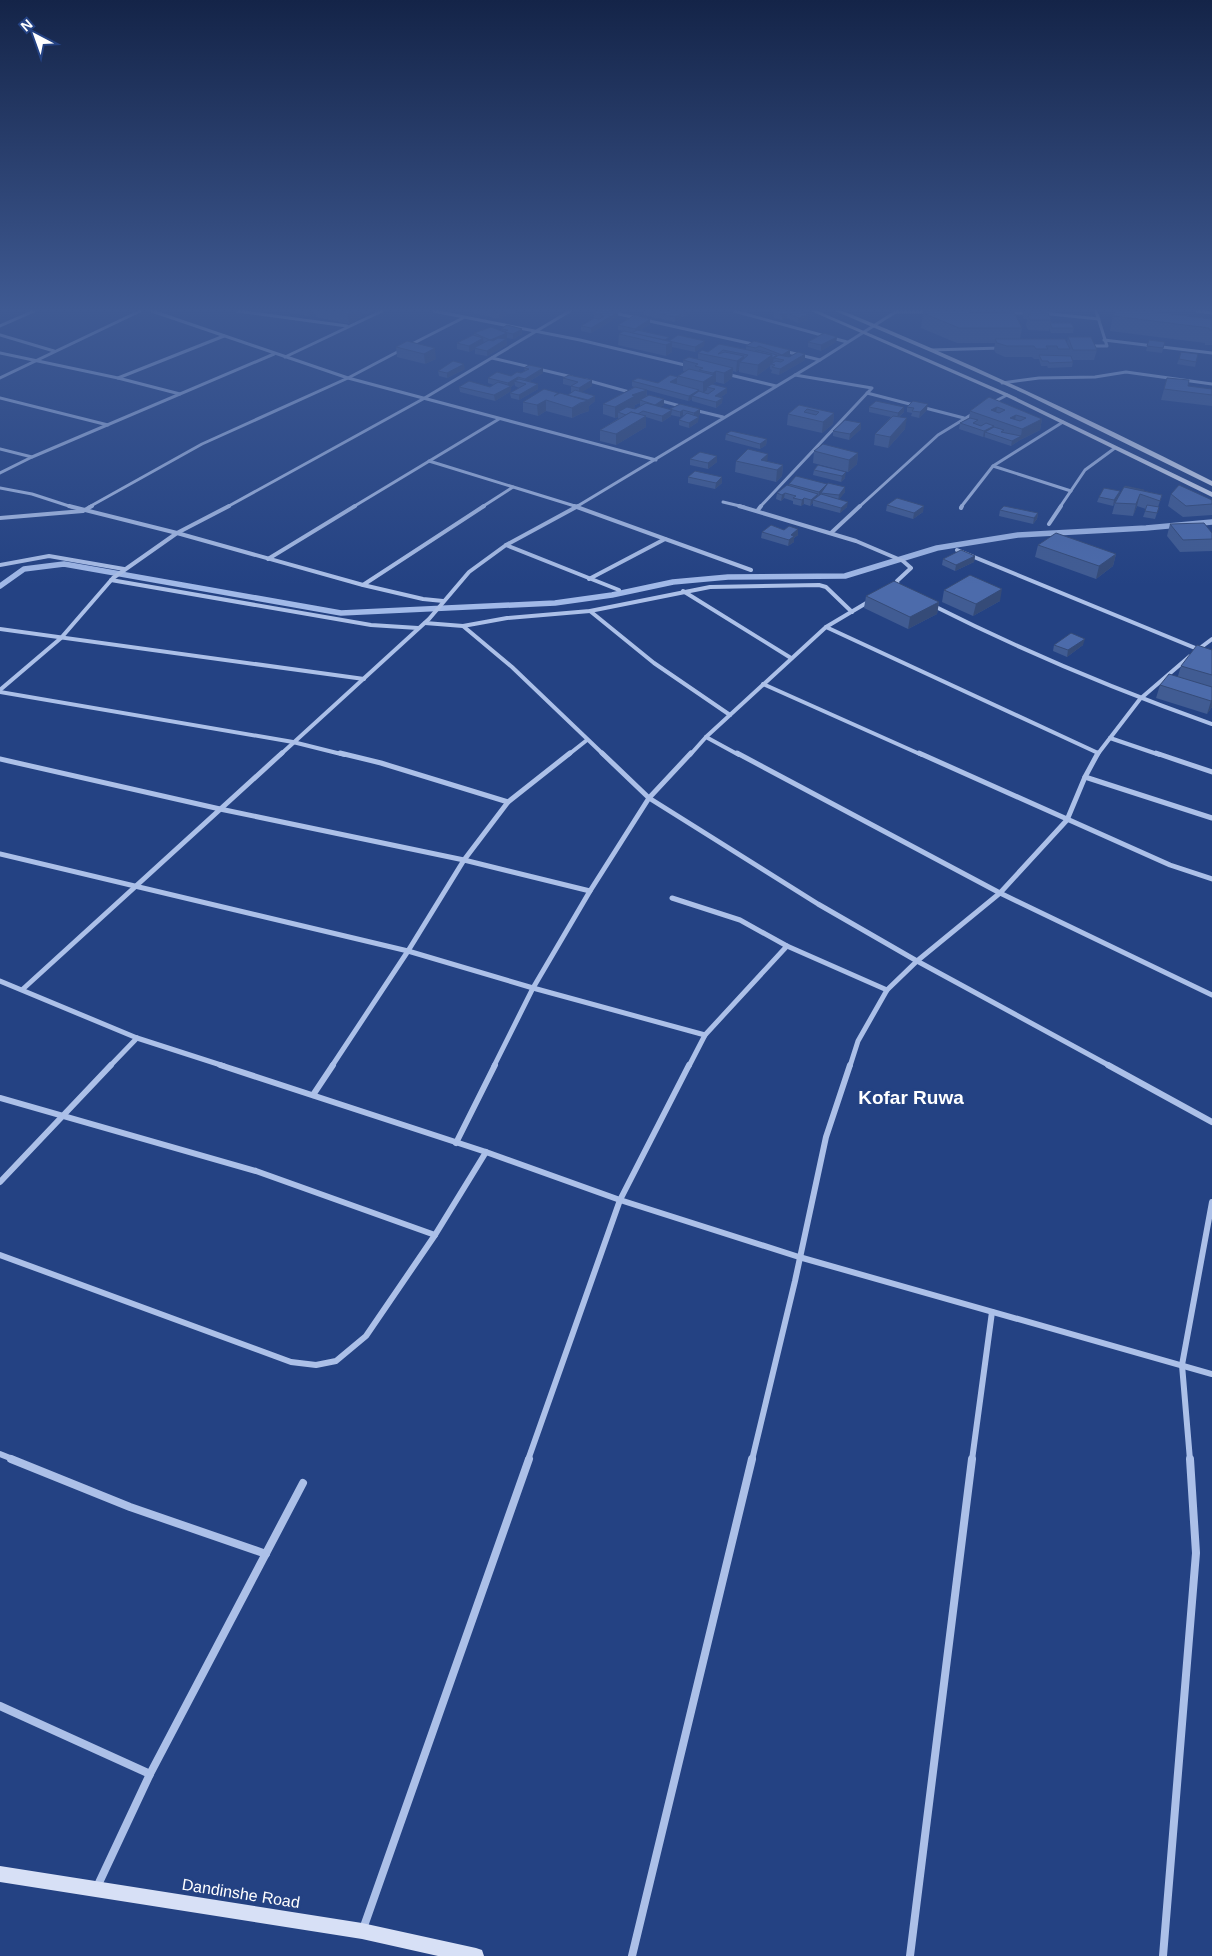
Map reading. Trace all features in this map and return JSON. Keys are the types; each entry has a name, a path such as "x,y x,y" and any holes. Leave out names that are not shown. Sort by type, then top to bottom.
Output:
{"main road":[{"path":"1022,402 1212,495"},
{"path":"1042,402 1212,484"},
{"name":"Dandinshe Road","path":"0,1874 362,1931 476,1956"}],"street":[{"path":"17,402 108,425"},
{"path":"0,473 32,457 161,402"},
{"path":"0,518 83,511 202,444 294,402"},
{"path":"0,691 61,638 112,579 177,532 255,492 417,402"},
{"path":"435,402 656,460"},
{"path":"669,402 723,417"},
{"path":"23,989 427,621 469,572 506,545 577,507 749,402"},
{"path":"758,510 858,402"},
{"path":"906,402 964,418"},
{"path":"831,533 931,440 981,409"},
{"path":"268,559 499,419"},
{"path":"961,508 993,466 1064,422"},
{"path":"0,448 32,457"},
{"path":"1049,524 1085,470 1115,448"},
{"path":"429,461 577,507 751,570"},
{"path":"993,466 1070,490"},
{"path":"363,585 513,487"},
{"path":"0,488 32,494 83,511 177,532 363,585 442,602"},
{"path":"723,502 758,510 896,556 908,563 911,568 898,581 897,586 889,590"},
{"path":"588,579 665,539"},
{"path":"506,545 619,590"},
{"path":"957,550 1212,655"},
{"path":"0,565 49,556 123,570"},
{"path":"112,579 371,625 418,628"},
{"path":"427,621 463,626 507,618 590,611 683,590 727,586 819,585 826,587 852,612"},
{"path":"897,586 904,591"},
{"path":"683,590 713,611 791,658"},
{"path":"456,1143 533,988 590,891 649,798 706,737 826,627 874,599"},
{"path":"930,604 1012,644 1140,699 1212,724"},
{"path":"590,611 654,663 730,715"},
{"path":"463,626 512,667 649,798 818,904 917,961 1212,1122"},
{"path":"826,627 1098,753"},
{"path":"0,630 364,679"},
{"path":"632,1956 795,1281 826,1138 858,1041 887,990 917,961 1000,893 1067,820 1085,777 1098,753 1140,699 1212,639"},
{"path":"763,684 1170,865 1212,879"},
{"path":"0,691 293,742 390,766 508,802"},
{"path":"706,737 1000,893 1212,995"},
{"path":"1110,738 1212,772"},
{"path":"313,1095 408,951 464,860 508,802 587,740"},
{"path":"0,759 220,809 464,860 590,891"},
{"path":"1085,777 1212,818"},
{"path":"0,854 408,951 533,988 705,1034"},
{"path":"672,898 740,920 787,946 887,990"},
{"path":"362,1931 620,1200 705,1034 787,946"},
{"path":"0,981 137,1038 486,1152 620,1200 799,1257 1212,1374"},
{"path":"0,1182 137,1038"},
{"path":"0,1098 256,1171 435,1236"},
{"path":"0,1255 291,1362 316,1365 336,1361 366,1336 435,1236 486,1152"},
{"path":"1163,1956 1196,1553 1182,1365 1212,1202"},
{"path":"910,1956 965,1509 992,1312"},
{"path":"0,1454 130,1507 266,1554"},
{"path":"96,1890 150,1774 303,1483"},
{"path":"0,1706 150,1774"}],"building":[{"path":"524,402 542,402 537,405"},
{"path":"553,402 583,402 572,408"},
{"path":"606,402 624,402 615,407 603,404"},
{"path":"647,402 659,402 655,405"},
{"path":"875,402 882,402 904,407 898,413 869,407"},
{"path":"912,402 928,404 920,412 912,411 914,408 907,407"},
{"path":"982,402 1002,402 1042,419 1022,429 970,411","holes":["997,407 1005,410 999,413 991,410","1016,415 1026,418 1020,421 1010,418"]},
{"path":"646,403 672,410 662,416 643,411 638,414 631,412 626,415 618,412 627,407 635,409"},
{"path":"680,404 700,409 694,413 670,409"},
{"path":"799,405 834,413 823,422 788,414","holes":["807,409 819,412 816,415 804,412"]},
{"path":"631,412 646,416 616,434 600,430"},
{"path":"687,413 699,417 689,423 679,420"},
{"path":"893,416 907,418 890,437 875,434"},
{"path":"970,418 978,420 973,423 981,426 986,423 994,426 984,431 960,423"},
{"path":"845,420 861,423 850,434 833,431"},
{"path":"994,427 1004,430 1001,432 1021,436 1012,441 985,432"},
{"path":"731,431 767,439 760,444 726,434"},
{"path":"823,444 858,453 849,460 814,451"},
{"path":"748,449 768,454 761,460 783,465 777,470 736,461"},
{"path":"700,452 717,456 708,463 690,459"},
{"path":"818,465 846,472 842,476 814,470"},
{"path":"695,471 722,477 716,483 688,477"},
{"path":"796,476 827,484 819,492 789,484"},
{"path":"828,483 845,487 839,495 821,493"},
{"path":"787,485 818,494 811,500 804,498 802,500 793,498 796,496 777,493"},
{"path":"1179,485 1212,500 1212,504 1186,506 1171,494"},
{"path":"1125,486 1144,491 1124,487"},
{"path":"1124,487 1162,495 1160,501 1140,494 1136,504 1115,503"},
{"path":"1104,488 1120,491 1114,500 1099,497"},
{"path":"821,494 848,502 841,508 813,500"},
{"path":"897,498 924,506 914,513 887,505"},
{"path":"1147,505 1159,507 1157,513 1145,511"},
{"path":"1004,506 1038,513 1034,518 1000,510"},
{"path":"1204,523 1212,533 1212,539 1183,540 1170,524"},
{"path":"771,525 784,530 789,526 798,529 791,535 794,536 789,540 762,532"},
{"path":"1056,533 1116,554 1099,566 1038,545"},
{"path":"961,550 975,556 956,565 943,559"},
{"path":"970,575 1002,589 976,604 944,590"},
{"path":"894,581 939,602 910,617 866,596"},
{"path":"1071,633 1085,639 1068,650 1054,645"},
{"path":"1197,645 1212,650 1212,675 1181,666"},
{"path":"1169,674 1212,687 1212,700 1160,685"}],"waterway":[{"path":"0,586 24,569 64,564 341,613 555,603 612,595 673,582 728,577 845,576 937,548 1018,535 1146,528 1212,522"}],"district":[{"name":"Kofar Ruwa","path":"911,1097"}]}
